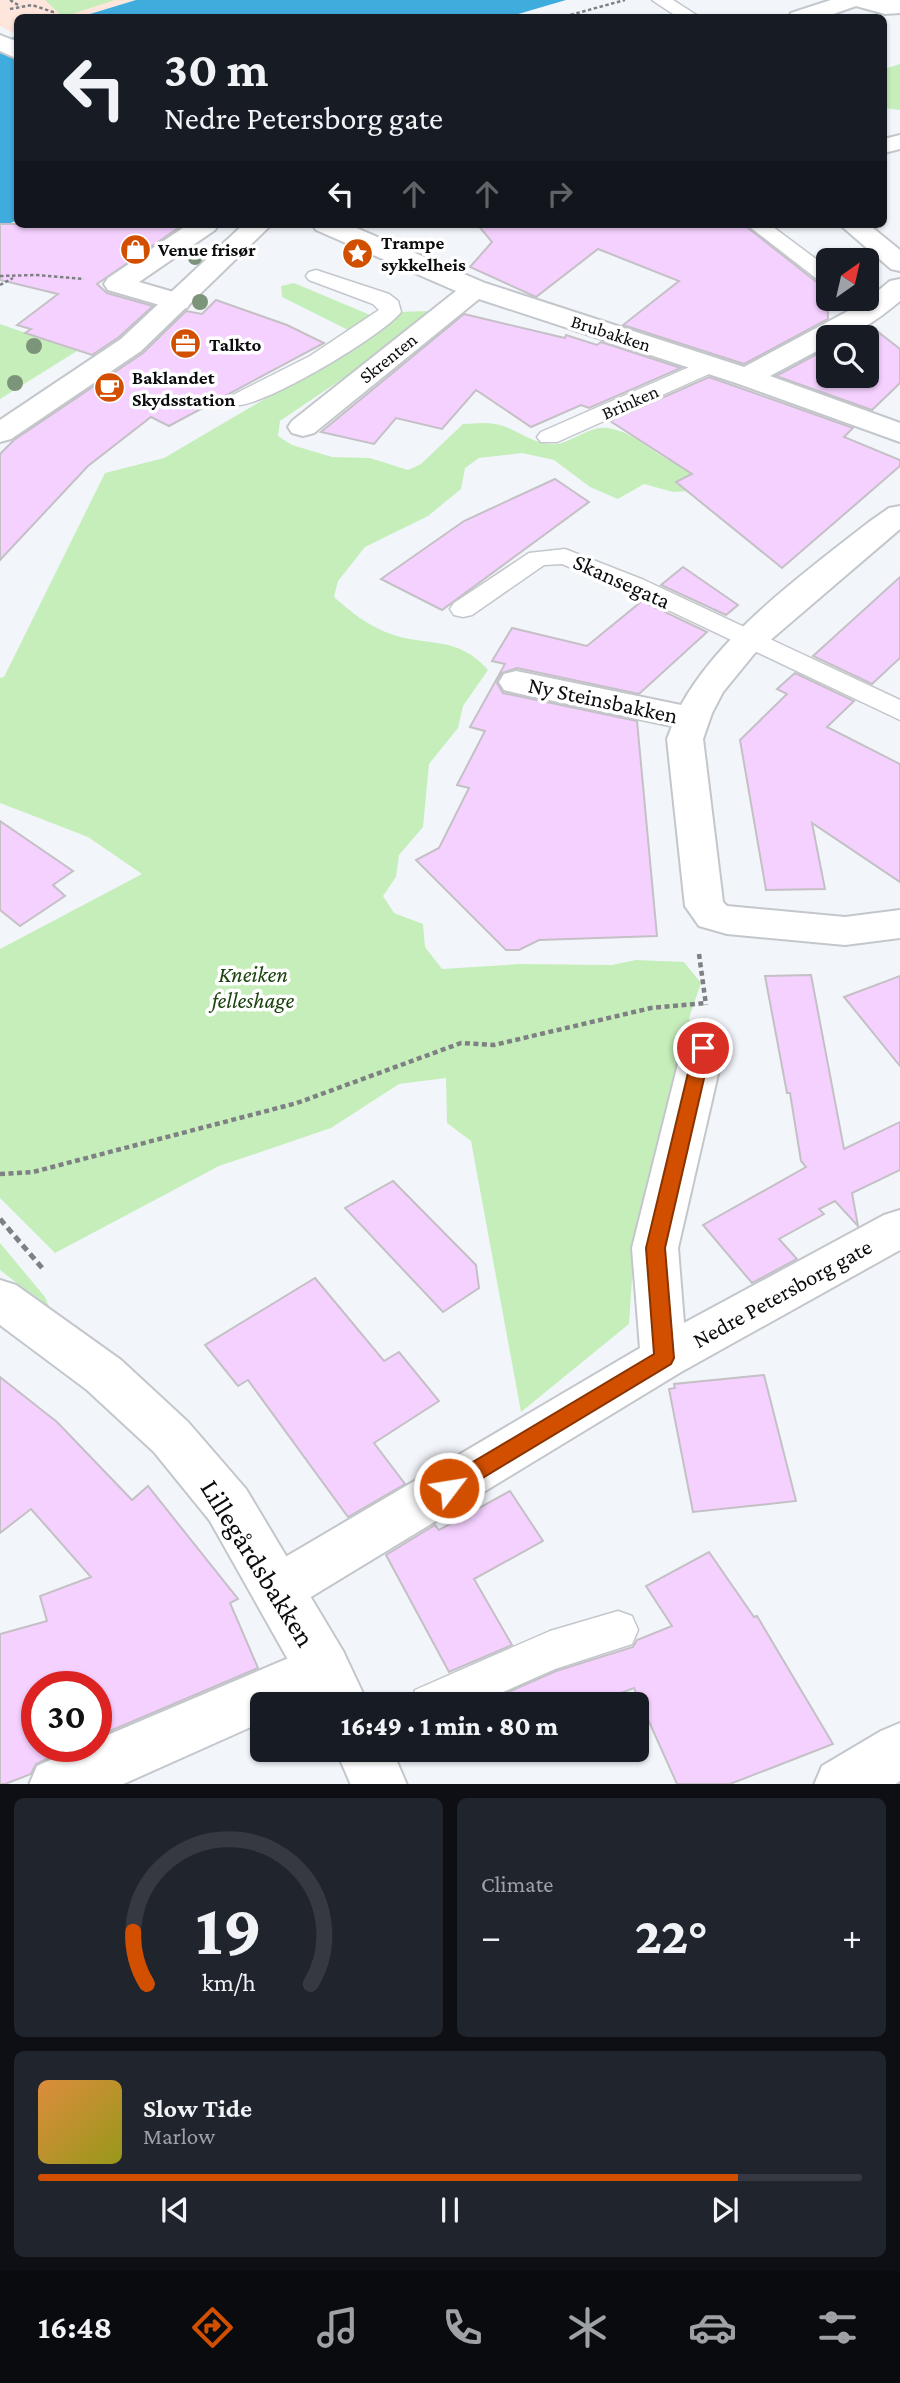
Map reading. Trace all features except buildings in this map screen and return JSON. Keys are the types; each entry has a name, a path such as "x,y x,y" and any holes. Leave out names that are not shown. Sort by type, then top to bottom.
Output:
{"street":[{"path":"811,14 855,0 885,7 900,6"},
{"path":"112,282 200,228"},
{"path":"0,433 131,345 255,228"},
{"name":"Brubakken","path":"334,228 475,289 746,377 900,433"},
{"path":"857,228 900,262"},
{"path":"112,282 177,302"},
{"name":"Skrenten","path":"303,427 475,289"},
{"path":"746,377 883,300"},
{"path":"900,515 748,639 699,701 690,718 685,738 704,906 713,916 727,920 845,931 900,924"},
{"name":"Ny Steinsbakken","path":"516,682 690,718"},
{"name":"Nedre Petersborg gate","path":"664,1358 656,1248 703,1048"},
{"name":"Nedre Petersborg gate","path":"278,1588 664,1358 900,1228"},
{"name":"Lillegårdsbakken","path":"0,1299 104,1375 171,1437 228,1505 278,1588 332,1687"},
{"path":"56,1784 332,1687"},
{"path":"841,1784 900,1750"},
{"path":"369,1762 380,1784"}],"lane":[{"path":"660,0 686,14"},
{"path":"761,228 816,269"},
{"path":"240,400 260,392 365,331 390,312 390,306 381,299 316,275"},
{"name":"Brinken","path":"550,437 710,365"},
{"name":"Skansegata","path":"464,609 538,558 565,556 635,585 900,711"},
{"path":"455,1692 550,1651 618,1630"}],"path":[{"path":"10,0 19,6"},
{"path":"31,5 36,0"},
{"path":"574,14 625,0"},
{"path":"3,14 19,6 31,5 46,6 52,14"},
{"path":"0,276 13,278 37,275 112,282"},
{"path":"0,285 13,278"},
{"path":"703,1048 706,1003 698,941 713,916"},
{"path":"0,1174 33,1172 297,1103 461,1043 494,1045 651,1008 706,1003"}],"shaded area":[{"path":"0,0 136,0 90,14 14,14 14,33 0,26"}],"green space":[{"path":"45,0 115,0 72,14 60,14"},
{"path":"900,64 900,110 887,108 887,68"},
{"name":"Kneiken felleshage","path":"294,283 375,317 398,312 426,311 438,323 339,381 280,421 278,436 292,445 332,457 370,458 408,470 421,464 463,424 495,424 549,444 557,444 595,429 608,428 633,437 678,464 691,468 706,468 704,490 673,492 644,484 618,499 590,487 554,460 522,453 479,458 465,468 461,489 428,516 365,547 338,581 334,597 380,630 453,646 465,651 488,670 463,706 458,728 429,764 423,827 399,855 396,877 383,896 394,913 423,924 425,947 442,969 520,964 612,965 636,960 684,962 701,983 689,1018 695,1037 635,1235 629,1324 521,1412 471,1141 447,1123 446,1078 399,1084 331,1128 219,1166 55,1253 0,1198 0,949 142,874 88,837 0,803 0,678 4,677 105,473 164,458 268,397 350,331 282,297 281,286"},
{"path":"0,324 77,351 0,399"},
{"path":"0,1243 45,1297 50,1309 0,1270"}],"water":[{"path":"136,0 566,0 519,14 90,14"},
{"path":"14,37 14,221 0,228 0,42"}],"place":[{"name":"Venue frisør","path":"135,249"},
{"name":"Trampe sykkelheis","path":"358,253"},
{"name":"Talkto","path":"186,344"},
{"name":"Baklandet Skydsstation","path":"109,388"}],"route":[{"path":"449,1488 664,1358 656,1248 703,1048"}]}
